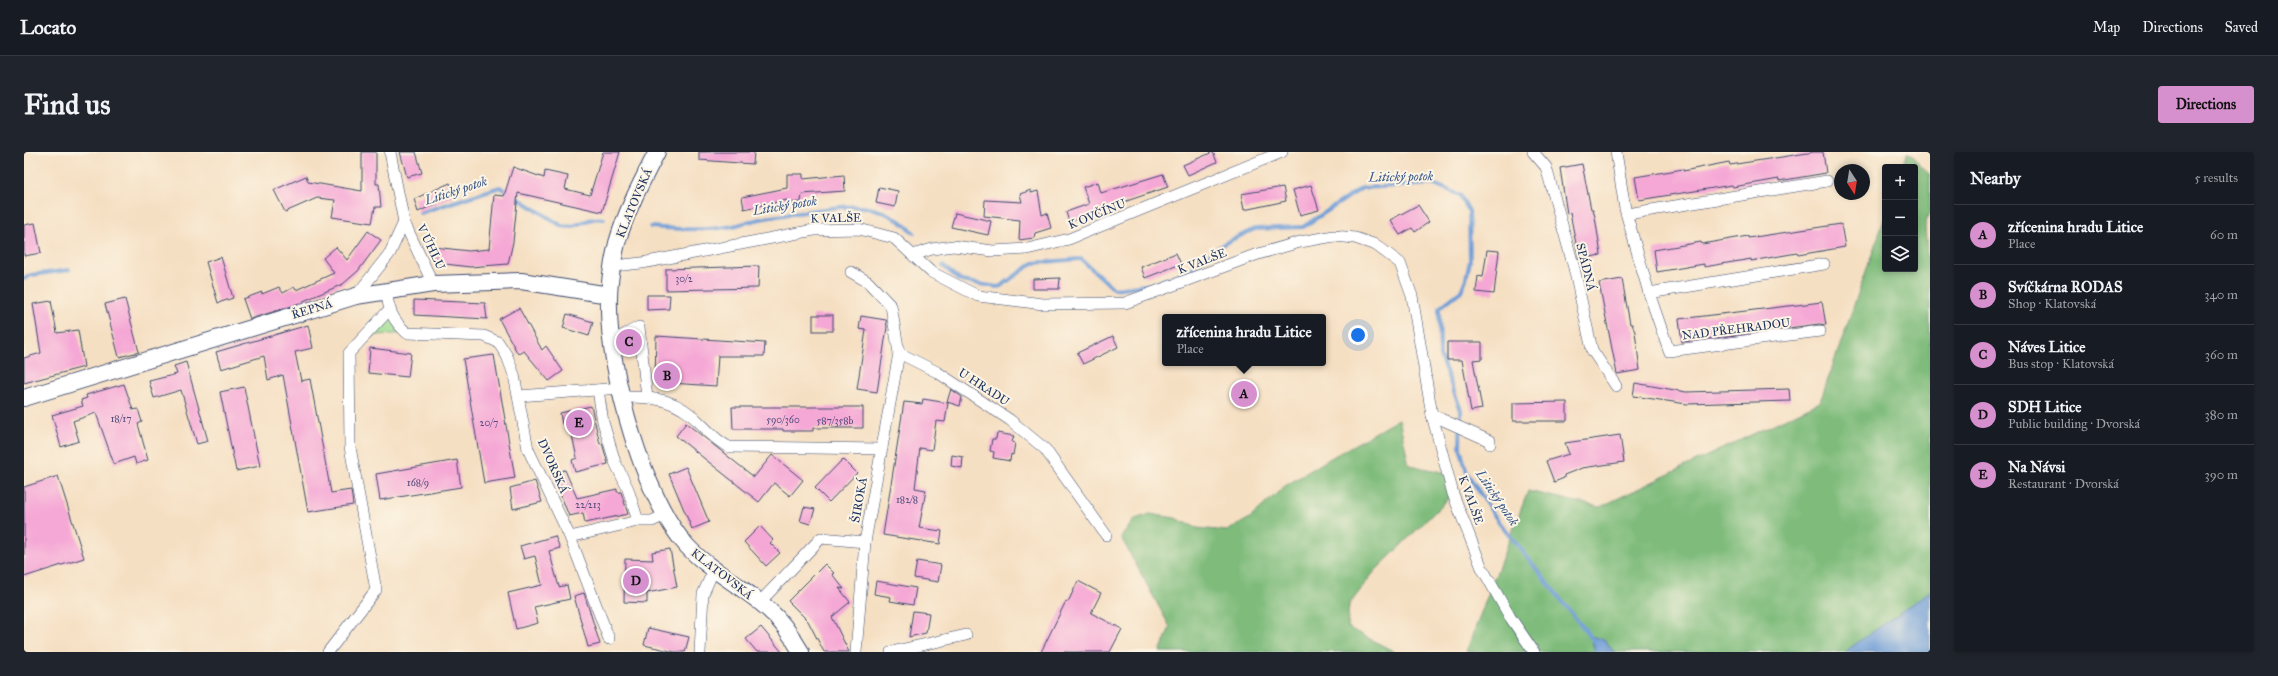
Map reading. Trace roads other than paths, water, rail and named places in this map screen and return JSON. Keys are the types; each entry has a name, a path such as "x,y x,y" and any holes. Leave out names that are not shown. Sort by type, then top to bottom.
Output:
{"street":[{"name":"V ÚHLU","path":"390,152 404,222 434,284"},
{"name":"KLATOVSKÁ","path":"657,152 625,222 613,266 609,295 612,341 622,392 644,466 665,515 686,545 698,558 760,602 779,620 801,652"},
{"name":"K OVČÍNU","path":"913,255 932,249 953,246 993,251 1027,249 1069,239 1282,152"},
{"name":"SPÁDNÁ","path":"1533,152 1546,167 1574,268 1592,350 1616,386"},
{"name":"NAD PŘEHRADOU","path":"1616,152 1627,214 1649,293 1669,351 1820,331"},
{"path":"1627,214 1827,181"},
{"path":"356,296 390,254 404,222"},
{"name":"K VALŠE","path":"613,266 642,263 814,230 859,229 894,238 932,272 978,296 1043,304 1125,303 1255,255 1300,242 1334,236 1355,238 1376,245 1400,263 1412,296 1432,416 1453,494 1482,568 1510,617 1534,652"},
{"path":"1649,293 1824,264"},
{"path":"851,272 868,282 891,306 899,354"},
{"name":"ŘEPNÁ","path":"24,398 356,296 434,284 521,281 609,295"},
{"path":"328,652 376,590 350,447 349,353 389,310 386,291"},
{"name":"DVORSKÁ","path":"389,310 395,323 406,333 484,336 498,342 512,368 519,396 528,449 570,536 609,639"},
{"path":"612,341 639,327 647,397"},
{"name":"ŠIROKÁ","path":"856,652 865,542 899,354"},
{"name":"U HRADU","path":"899,354 937,372 1010,420 1045,449 1106,535"},
{"path":"519,396 598,390 622,392 674,403 700,423 716,440 729,447 882,448"},
{"path":"598,390 603,422 615,462 628,489 638,521"},
{"path":"1432,416 1490,441 1490,444"},
{"path":"570,536 638,521 652,521 665,515"},
{"path":"760,602 821,538 865,542"},
{"path":"700,652 703,594 714,569"},
{"path":"891,652 966,635"}],"water":[{"path":"1930,591 1930,652 1845,652 1850,648"},
{"path":"1591,636 1605,640 1614,652 1595,652"}],"waterway":[{"name":"Litický potok","path":"943,266 961,281 997,287 1001,286 1033,263 1081,259 1114,289 1154,284 1189,270 1225,243 1255,229 1303,227 1362,188 1434,184 1460,195 1469,211 1470,261 1466,279 1461,291 1439,308 1440,356 1461,410 1460,448 1467,473 1496,518 1593,640"},
{"name":"Litický potok","path":"420,213 500,187 562,226 572,226 591,219 604,219"},
{"name":"Litický potok","path":"651,227 708,229 734,226 768,217 820,209 863,207 888,214 901,222 914,233"},
{"path":"24,279 31,275 69,270"}],"place":[{"name":"Náves Litice","path":"629,342"},
{"name":"Svíčkárna RODAS","path":"667,376"},
{"name":"zřícenina hradu Litice","path":"1244,394"},
{"name":"Na Návsi","path":"579,423"},
{"name":"SDH Litice","path":"636,581"}]}
